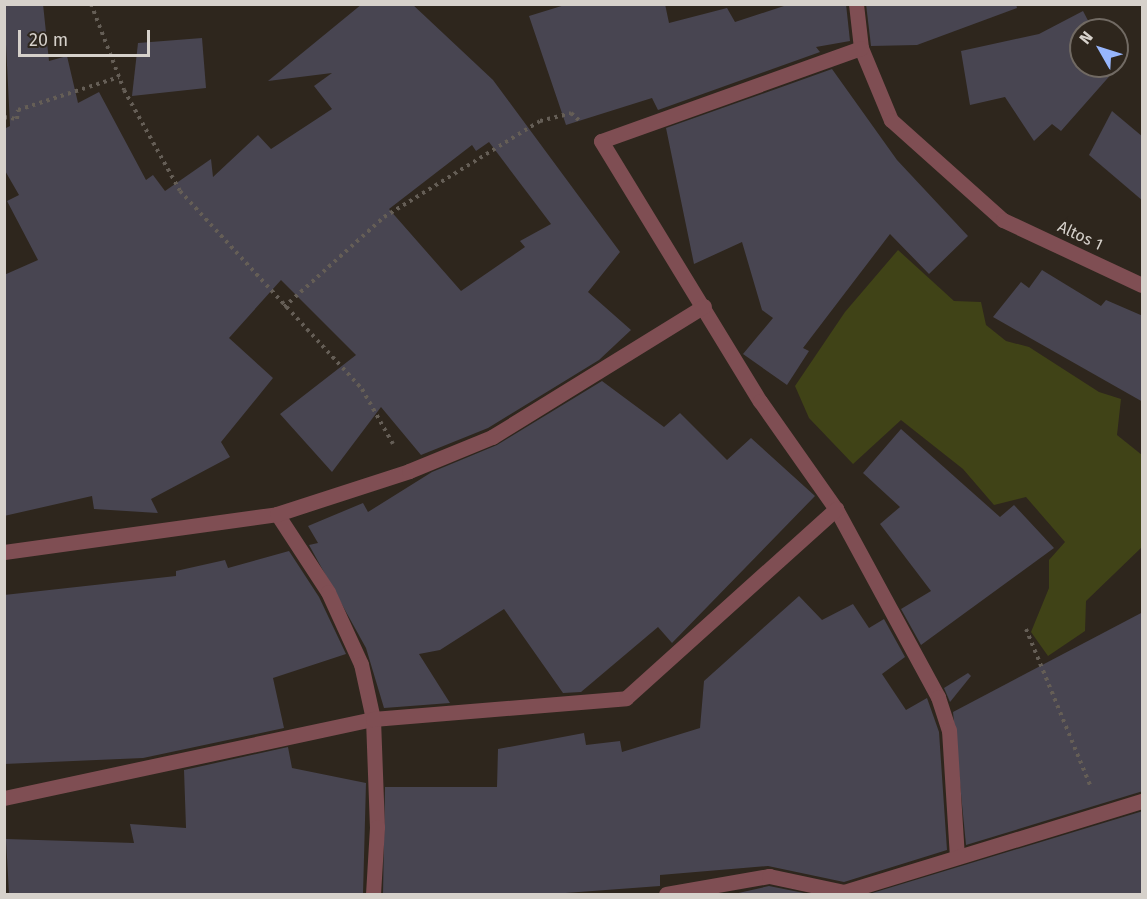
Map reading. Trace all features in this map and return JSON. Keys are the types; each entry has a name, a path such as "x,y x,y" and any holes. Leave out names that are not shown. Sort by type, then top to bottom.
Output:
{"street":[{"name":"Altos 1","path":"856,4 861,48 891,120 1003,220 1143,285"},
{"path":"861,48 601,141 760,401 836,509 938,697 948,729 957,857"},
{"path":"4,552 277,514 408,471 492,437 704,306"},
{"path":"4,798 373,719 627,698 836,509"},
{"path":"277,514 328,592 361,664 373,719 377,827 373,894"},
{"path":"666,894 769,876 843,892 1143,801"}],"path":[{"path":"91,4 119,77 180,191 284,307 362,389 408,471"},
{"path":"4,117 16,119 18,110 119,77"},
{"path":"284,307 384,217 540,120 571,113 601,141"},
{"path":"1026,629 1068,722 1098,814"}],"green space":[{"path":"898,250 954,301 981,302 986,325 1006,341 1029,347 1099,392 1121,399 1117,435 1142,455 1142,547 1086,601 1085,631 1048,656 1031,632 1049,588 1049,560 1065,542 1026,497 994,505 963,469 901,420 853,464 809,418 795,386 845,312"}],"building":[{"path":"4,4 43,4 49,61 67,56 78,103 99,92 146,180 153,175 165,191 211,159 213,177 258,135 271,149 332,109 314,86 332,73 268,81 362,4 412,4 493,80 620,252 588,292 631,330 599,360 488,428 421,455 381,407 332,472 280,414 356,355 281,280 229,338 273,378 221,442 230,457 151,499 158,513 94,509 92,496 4,516 4,275 38,260 7,201 19,195 4,169 4,129 10,126","holes":["489,142 551,224 520,241 525,247 461,291 389,209 472,145 476,151"]},
{"path":"568,4 665,4 669,23 727,8 735,22 790,4 846,4 850,41 816,47 820,52 658,110 652,98 566,125 529,16"},
{"path":"866,4 1016,4 1017,8 917,45 871,46"},
{"path":"1083,11 1087,18 1070,18"},
{"path":"1069,18 1069,78 1108,78 1061,131 1052,124 1034,141 1005,97 970,105 961,51 1039,34"},
{"path":"202,38 206,88 132,96 138,43"},
{"path":"832,69 897,160 968,236 929,274 890,234 803,348 809,351 787,385 743,354 773,318 762,310 742,242 694,264 666,128"},
{"path":"1112,111 1143,137 1143,201 1089,155"},
{"path":"1042,270 1101,306 1106,300 1143,316 1143,402 993,317 1021,282 1029,288"},
{"path":"602,381 664,427 680,413 727,460 751,438 815,496 672,643 658,627 581,692 563,693 504,609 440,650 419,654 450,703 384,708 366,648 309,545 318,543 308,526 363,503 368,512 432,472 497,445"},
{"path":"901,429 1000,517 1014,505 1054,548 921,645 901,609 931,591 880,524 900,507 863,473"},
{"path":"289,551 319,597 346,654 273,678 284,728 143,758 4,764 4,595 176,576 176,571 225,560 228,568"},
{"path":"799,596 822,620 853,604 869,628 884,619 905,657 882,674 906,710 927,698 939,732 947,850 844,882 768,866 660,875 660,886 552,894 383,894 385,787 497,787 498,749 584,733 586,745 620,741 622,752 700,728 704,681"},
{"path":"1143,612 1143,791 966,845 953,712"},
{"path":"968,673 971,676 950,702 944,688"},
{"path":"288,747 292,768 366,783 363,894 9,894 6,839 134,843 130,824 186,828 184,770"},
{"path":"1143,811 1143,894 869,894"},
{"path":"769,886 809,894 734,894"}]}
